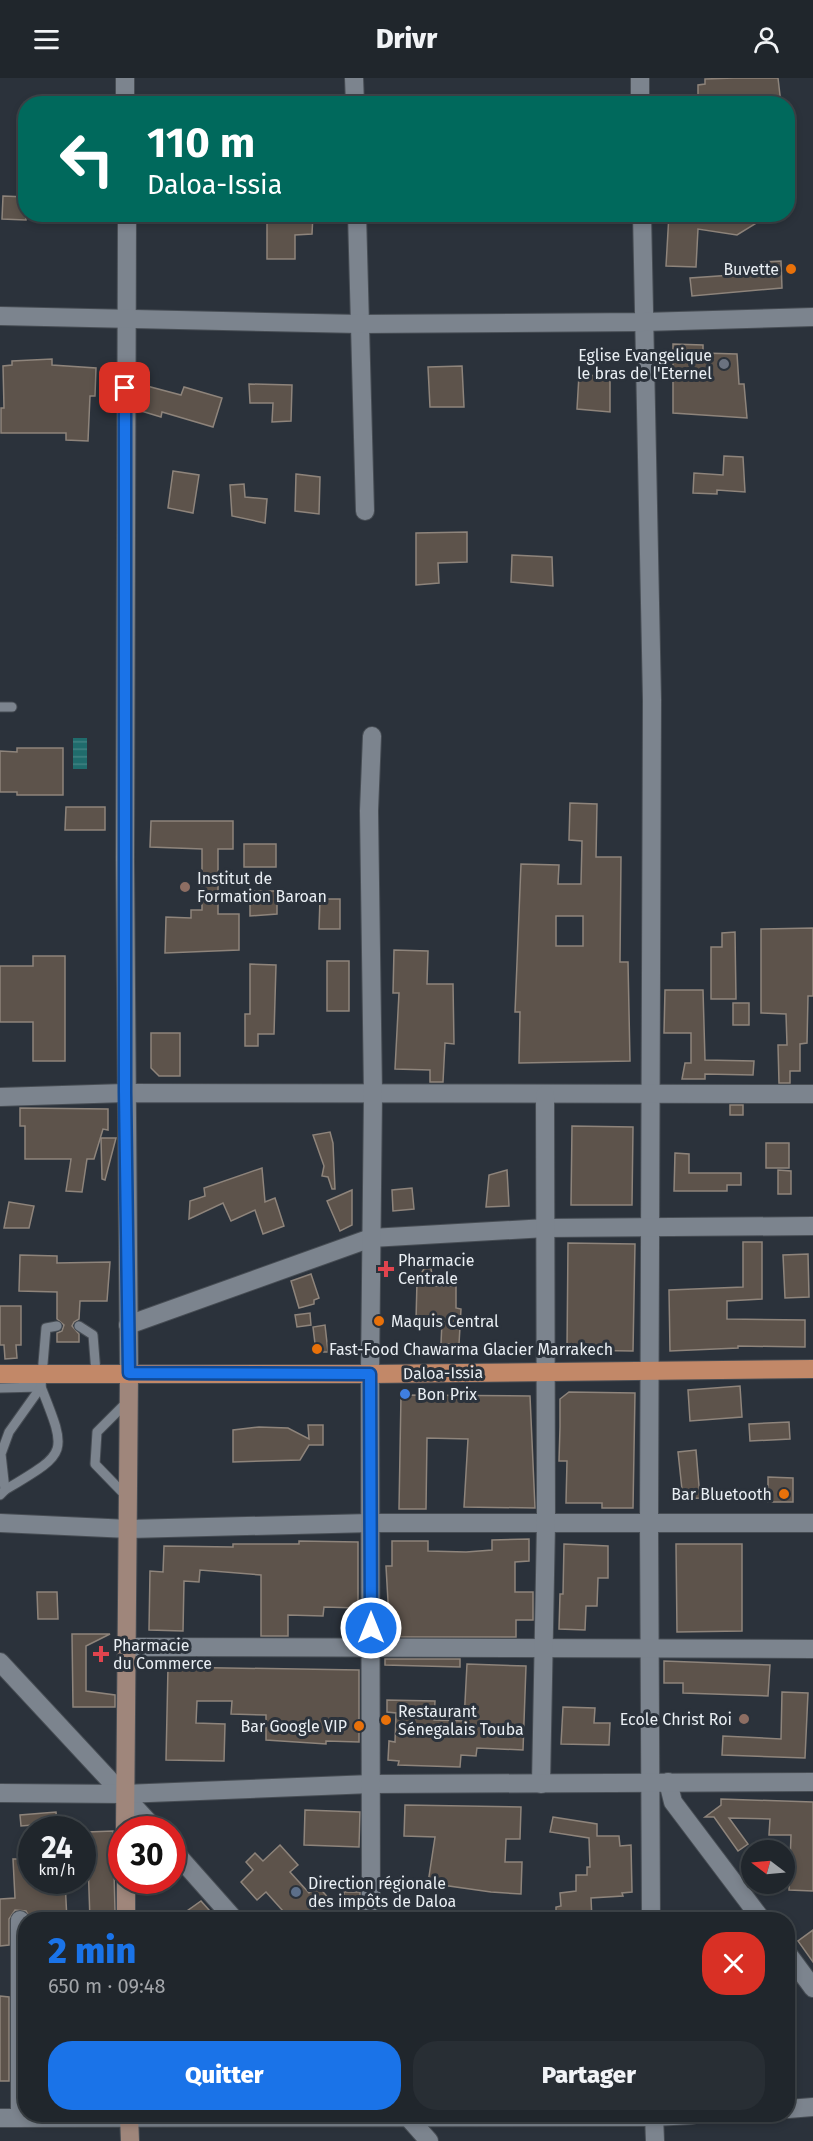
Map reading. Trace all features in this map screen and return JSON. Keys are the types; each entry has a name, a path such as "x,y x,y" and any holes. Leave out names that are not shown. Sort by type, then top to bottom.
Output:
{"main road":[{"name":"Daloa-Issia","path":"0,1374 42,1380 96,1373 370,1374 813,1369"}],"street":[{"path":"125,78 125,96"},
{"path":"354,78 355,96"},
{"path":"640,78 640,96"},
{"path":"125,1816 129,1529 125,1092 127,222"},
{"path":"357,222 365,511"},
{"path":"642,222 652,700 649,1226 651,1912"},
{"path":"0,316 359,324 644,322 813,317"},
{"path":"371,1912 370,1374 373,1094 369,811 372,736"},
{"path":"0,1097 125,1092 813,1094"},
{"path":"541,1784 546,1523 545,1095"},
{"path":"128,1325 371,1238 546,1228 813,1226"},
{"path":"0,1524 129,1529 371,1523 813,1523"},
{"path":"128,1647 813,1649"},
{"path":"0,1662 144,1816"},
{"path":"668,1782 673,1802 756,1912"},
{"path":"0,1793 124,1794 371,1785 813,1782"},
{"path":"186,1865 228,1912"},
{"path":"126,1894 126,1912"},
{"path":"795,1964 813,1988"},
{"path":"795,2108 813,2107"},
{"path":"0,2118 18,2118"},
{"path":"129,2122 130,2141"},
{"path":"412,2122 429,2141"},
{"path":"654,2122 655,2141"}],"lane":[{"path":"0,707 12,707"},
{"path":"42,1380 9,1432 1,1454 2,1492 43,1467 57,1453 59,1436 42,1380 46,1328 57,1326"},
{"path":"79,1326 93,1335 96,1373"},
{"path":"0,1388 42,1380"},
{"path":"129,1400 97,1432 95,1464 129,1499"}],"shaded area":[{"path":"73,738 87,738 87,769 73,769"}],"building":[{"path":"778,78 780,96 698,96 698,85 705,84 705,79"},
{"path":"3,196 18,197 18,220 2,219"},
{"path":"267,222 313,222 312,234 295,235 295,259 267,259"},
{"path":"669,222 758,222 737,235 698,229 696,267 666,266"},
{"path":"781,261 782,288 692,296 690,278 761,273 760,262"},
{"path":"673,344 703,345 703,353 737,354 739,384 744,384 747,418 673,413"},
{"path":"52,359 52,365 96,368 95,396 90,396 88,441 66,440 66,433 1,433 1,408 4,408 3,366 12,365 12,361"},
{"path":"462,366 464,407 430,407 428,367"},
{"path":"579,375 610,376 610,412 577,409"},
{"path":"249,384 292,385 291,421 272,422 273,403 250,403"},
{"path":"147,386 181,395 184,387 222,398 213,427 162,412 161,417 141,411"},
{"path":"724,456 743,457 745,492 717,490 717,494 693,493 694,473 723,475"},
{"path":"173,471 199,475 193,513 168,508"},
{"path":"296,474 320,477 319,514 295,511"},
{"path":"244,484 245,497 267,499 265,523 232,516 230,485"},
{"path":"467,532 467,562 438,563 439,583 416,585 416,533"},
{"path":"512,555 552,557 553,586 511,582"},
{"path":"17,748 63,748 63,795 17,795 17,792 0,792 0,751 17,752"},
{"path":"570,803 597,804 596,857 621,857 620,962 628,962 630,1061 519,1063 520,1012 515,1012 521,864 559,865 558,884 581,884 582,841 569,840","holes":["556,916 583,916 583,946 556,946"]},
{"path":"66,807 105,807 105,830 65,830"},
{"path":"151,821 233,821 233,849 218,849 218,914 239,914 239,950 165,953 166,917 191,918 191,910 202,910 202,849 150,847"},
{"path":"244,844 276,844 276,867 244,867"},
{"path":"250,891 277,891 277,914 250,916"},
{"path":"320,899 340,899 340,929 319,929"},
{"path":"813,928 813,996 808,996 807,1043 800,1044 800,1071 790,1071 790,1083 779,1083 778,1045 787,1045 786,1014 761,1013 761,929"},
{"path":"735,932 736,999 711,999 711,947 722,947 722,933"},
{"path":"394,950 428,951 427,984 453,984 454,1044 445,1043 443,1082 430,1082 430,1070 395,1069 399,993 393,993"},
{"path":"33,956 65,956 65,1061 33,1061 33,1022 0,1022 0,966 33,966"},
{"path":"327,961 349,961 349,1011 327,1011"},
{"path":"250,964 276,965 274,1034 258,1034 258,1046 245,1046 245,1014 250,1014"},
{"path":"665,990 703,990 705,1060 754,1061 753,1075 705,1074 705,1079 682,1079 685,1063 691,1063 691,1033 664,1033"},
{"path":"733,1003 749,1003 749,1025 733,1025"},
{"path":"151,1033 180,1033 180,1076 159,1076 151,1068"},
{"path":"730,1105 743,1105 743,1115 730,1115"},
{"path":"20,1108 108,1109 108,1130 103,1129 94,1159 87,1159 82,1192 66,1191 71,1159 25,1159 25,1126 20,1126"},
{"path":"572,1126 633,1127 632,1205 571,1205"},
{"path":"330,1132 333,1143 335,1189 332,1189 328,1177 322,1176 324,1166 313,1135"},
{"path":"101,1138 116,1138 105,1180 102,1179"},
{"path":"766,1143 789,1143 789,1168 766,1168"},
{"path":"675,1153 689,1154 689,1173 741,1173 741,1185 727,1185 727,1191 674,1191"},
{"path":"262,1168 265,1202 275,1198 284,1226 263,1234 255,1210 231,1221 223,1203 189,1219 190,1201 205,1196 204,1188"},
{"path":"507,1170 509,1206 486,1207 489,1175"},
{"path":"778,1170 791,1171 791,1194 778,1194"},
{"path":"412,1188 414,1209 393,1211 392,1190"},
{"path":"352,1190 352,1225 340,1231 327,1201"},
{"path":"9,1202 34,1206 29,1228 4,1228"},
{"path":"743,1242 762,1242 762,1299 727,1301 727,1319 805,1320 805,1347 738,1346 738,1348 670,1351 669,1290 743,1287"},
{"path":"568,1243 635,1244 633,1351 567,1350"},
{"path":"808,1254 809,1297 785,1298 783,1255"},
{"path":"20,1255 57,1256 57,1263 110,1262 107,1301 80,1301 79,1319 72,1326 79,1334 79,1342 57,1342 57,1333 62,1331 64,1325 57,1319 57,1292 19,1291"},
{"path":"430,1258 433,1286 456,1286 456,1308 461,1309 459,1344 441,1344 442,1321 416,1321 417,1281"},
{"path":"311,1274 319,1298 314,1300 314,1304 299,1308 291,1281"},
{"path":"0,1306 21,1306 21,1345 16,1345 17,1358 5,1359 4,1345 0,1345"},
{"path":"310,1313 311,1325 297,1327 295,1315"},
{"path":"325,1325 328,1352 316,1352 313,1327"},
{"path":"740,1386 742,1417 690,1421 688,1390"},
{"path":"569,1392 635,1393 633,1508 602,1508 602,1503 566,1503 567,1461 559,1461 560,1399"},
{"path":"401,1395 530,1396 535,1508 464,1507 468,1439 427,1438 426,1509 399,1509"},
{"path":"789,1422 790,1439 750,1441 749,1424"},
{"path":"308,1425 323,1425 323,1445 309,1445 300,1460 233,1462 233,1430 259,1427 288,1428 309,1439"},
{"path":"696,1450 700,1498 683,1499 678,1452"},
{"path":"768,1477 793,1478 793,1502 768,1502"},
{"path":"529,1539 529,1561 515,1562 515,1592 533,1592 533,1620 516,1620 516,1637 390,1637 386,1566 392,1566 392,1541 428,1541 428,1551 466,1552 492,1550 492,1540"},
{"path":"299,1541 358,1542 358,1608 324,1607 323,1616 288,1615 288,1636 261,1636 261,1575 200,1570 199,1582 184,1581 183,1631 149,1630 150,1571 163,1572 164,1546 233,1547 233,1544 299,1544"},
{"path":"564,1544 608,1546 608,1578 598,1578 597,1606 586,1606 585,1630 559,1629 560,1594 563,1594"},
{"path":"676,1544 742,1544 742,1631 677,1632"},
{"path":"37,1592 57,1592 58,1619 38,1619"},
{"path":"72,1634 110,1634 86,1646 86,1691 115,1695 115,1707 73,1707"},
{"path":"385,1659 460,1659 460,1667 385,1665"},
{"path":"664,1661 770,1665 768,1696 683,1693 683,1683 664,1683"},
{"path":"467,1664 526,1666 523,1750 477,1748 476,1756 461,1755 460,1767 398,1765 399,1761 388,1760 389,1741 395,1742 396,1713 387,1712 387,1700 435,1701 434,1720 464,1721"},
{"path":"168,1667 359,1670 359,1742 326,1741 326,1744 266,1740 266,1715 231,1714 232,1701 197,1701 196,1723 225,1724 224,1761 166,1760"},
{"path":"782,1692 808,1693 805,1758 722,1755 723,1736 781,1739"},
{"path":"563,1707 595,1708 594,1723 610,1723 609,1745 561,1744"},
{"path":"721,1799 813,1802 813,1891 795,1890 795,1840 791,1840 791,1835 769,1835 770,1819 729,1818 745,1840 741,1840 741,1849 738,1851 714,1817 705,1817 721,1805"},
{"path":"405,1805 521,1807 520,1839 506,1839 505,1862 522,1862 521,1894 428,1883 435,1837 404,1836"},
{"path":"305,1810 360,1812 359,1847 304,1845"},
{"path":"56,1812 56,1816 20,1816"},
{"path":"553,1817 597,1824 597,1836 619,1836 620,1846 631,1845 632,1892 622,1893 623,1896 591,1898 592,1912 556,1912 556,1907 561,1906 560,1893 576,1891 576,1875 587,1875 587,1867 590,1867 589,1838 550,1832"},
{"path":"108,1831 108,1894 115,1894 115,1911 90,1912 89,1894 96,1894 96,1832"},
{"path":"280,1845 298,1865 290,1872 309,1893 317,1885 331,1901 319,1912 282,1912 266,1892 257,1900 241,1882 253,1870 246,1862 255,1853 263,1861"},
{"path":"13,1859 18,1859 18,1894 66,1894 67,1912 15,1910 9,1919 9,1945 0,1946 0,1899 15,1898"},
{"path":"344,1892 360,1892 360,1912 344,1912"},
{"path":"201,1901 211,1912 188,1912"},
{"path":"813,1930 813,1962 798,1941"},
{"path":"0,1996 9,1997 9,2081 0,2081"}],"place":[{"name":"Buvette","path":"791,269"},
{"name":"Eglise Evangelique le bras de l'Eternel","path":"724,364"},
{"name":"Institut de Formation Baroan","path":"185,887"},
{"name":"Pharmacie Centrale","path":"386,1269"},
{"name":"Maquis Central","path":"379,1321"},
{"name":"Fast-Food Chawarma Glacier Marrakech","path":"317,1349"},
{"name":"Bon Prix","path":"405,1394"},
{"name":"Bar Bluetooth","path":"784,1494"},
{"name":"Pharmacie du Commerce","path":"101,1654"},
{"name":"Ecole Christ Roi","path":"744,1719"},
{"name":"Restaurant Sénegalais Touba","path":"386,1720"},
{"name":"Bar Google VIP","path":"359,1726"},
{"name":"Direction régionale des impôts de Daloa","path":"296,1892"}],"route":[{"path":"125,388 125,1092 129,1373 370,1374 371,1628"}]}
